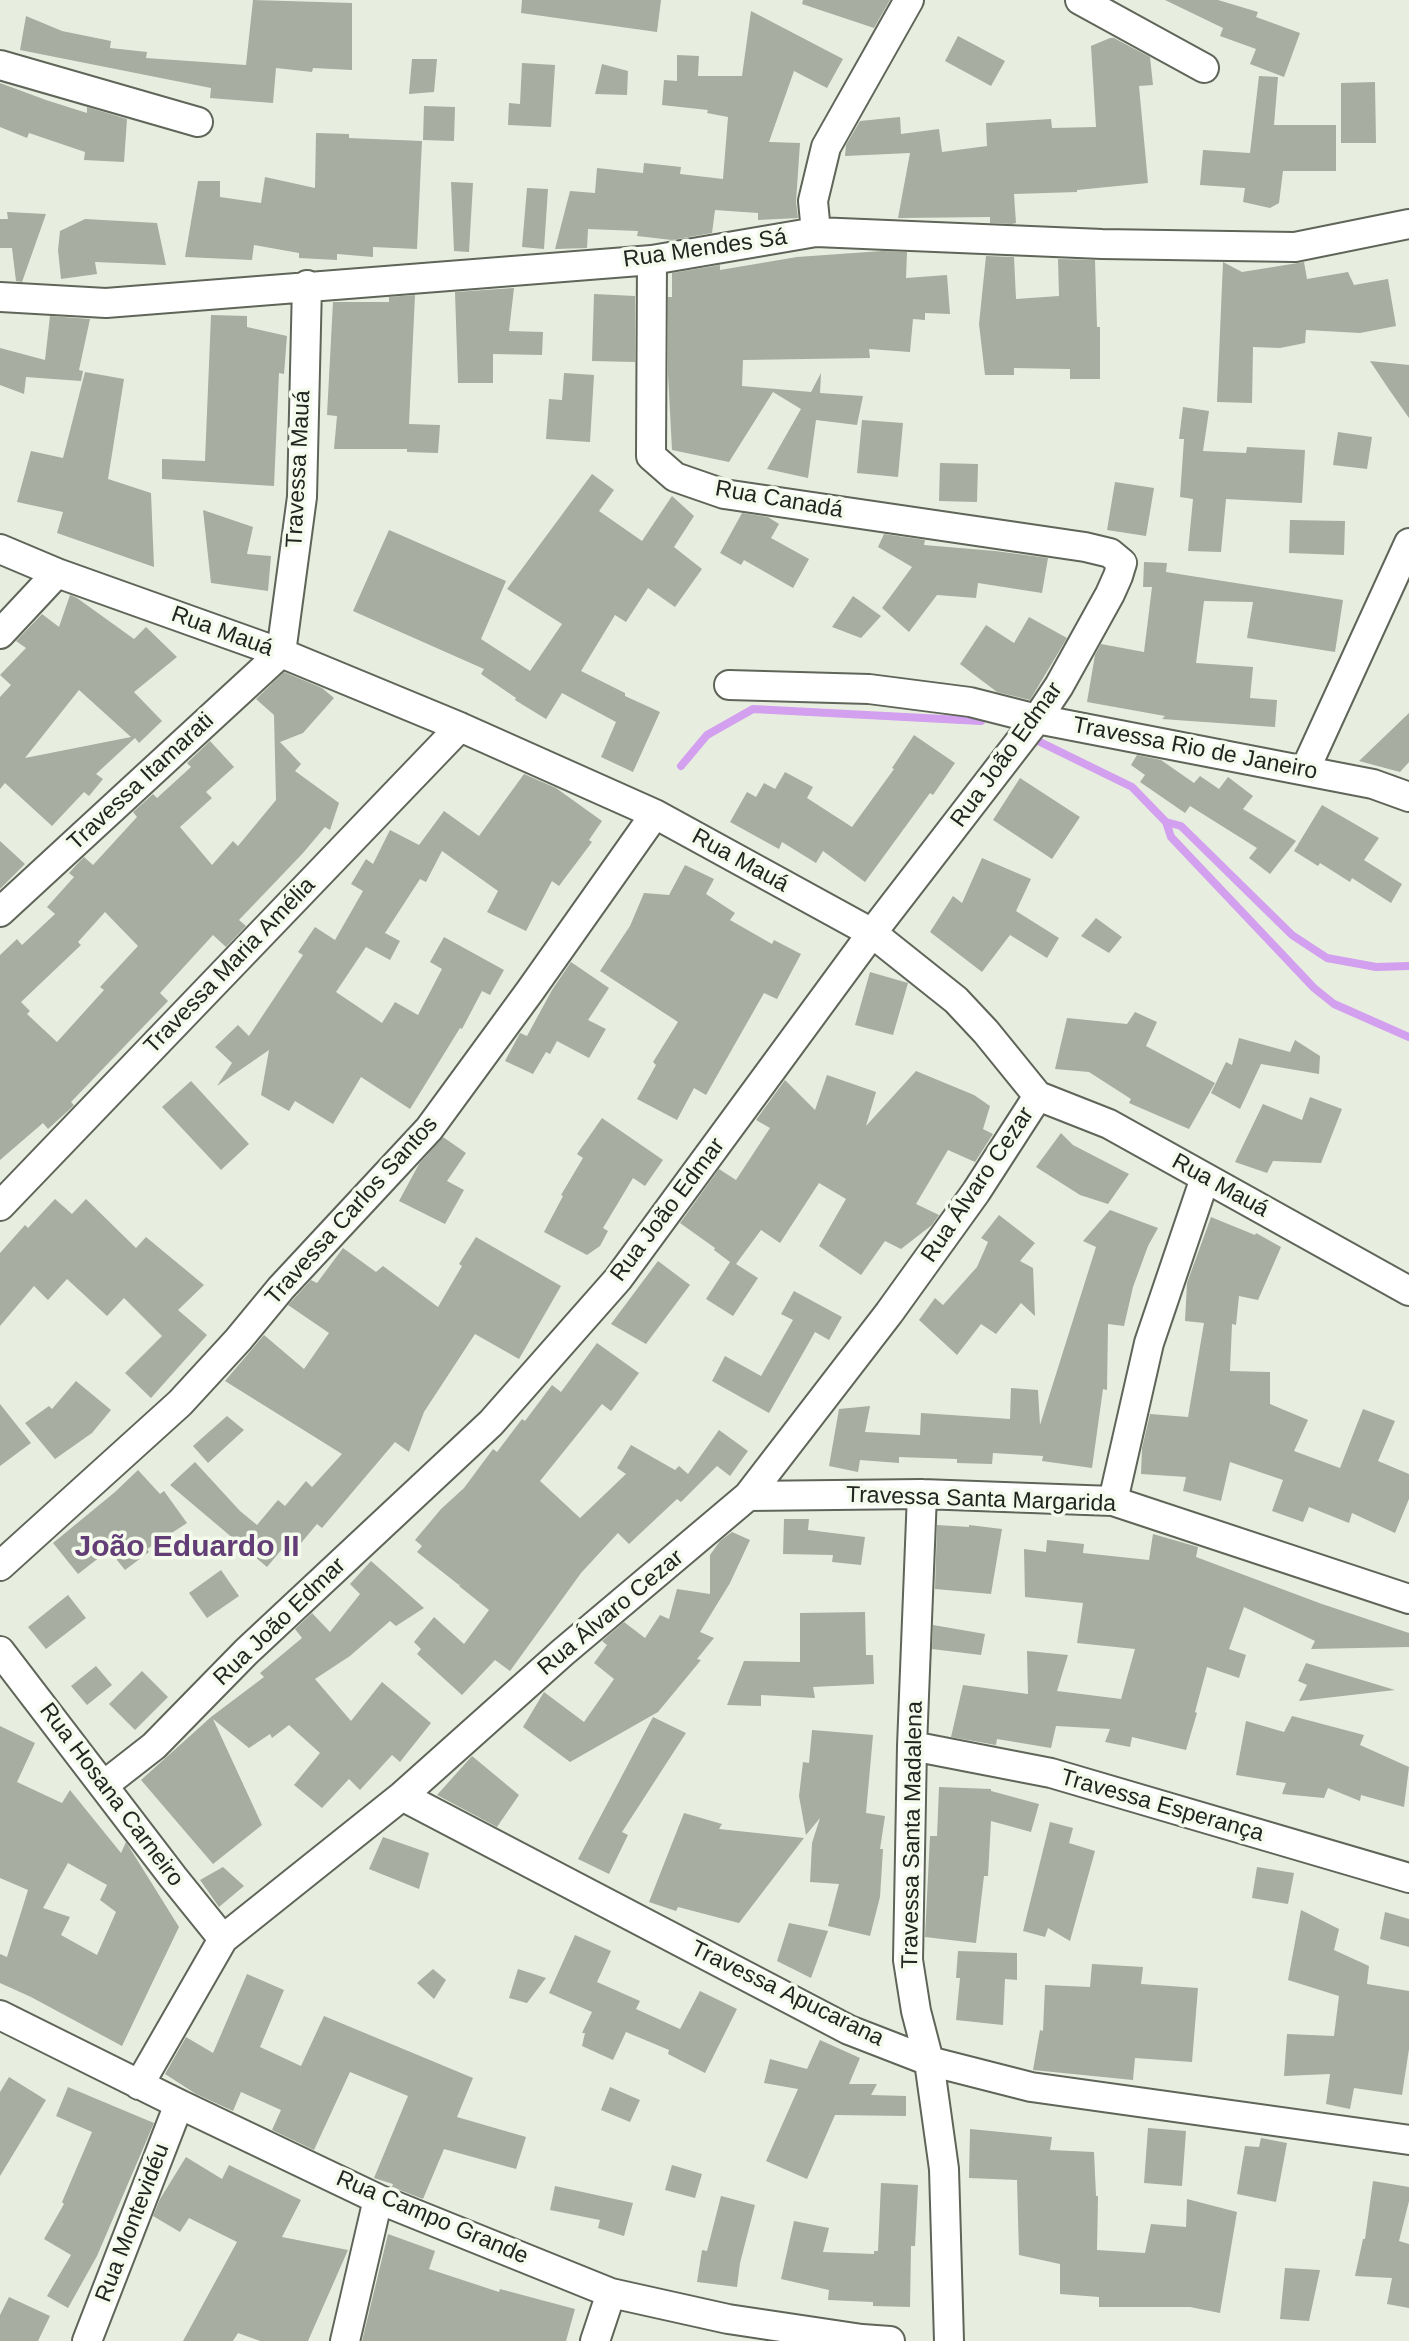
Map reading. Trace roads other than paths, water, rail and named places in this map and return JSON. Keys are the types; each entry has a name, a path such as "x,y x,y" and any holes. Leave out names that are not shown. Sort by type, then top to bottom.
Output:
{"street":[{"path":"816,232 813,201 826,147 909,0"},
{"path":"1080,0 1204,68"},
{"path":"0,65 198,122"},
{"name":"Rua Mendes Sá","path":"0,297 106,303 307,285 652,260 816,232 1102,244 1295,247 1409,224"},
{"name":"Rua Canadá","path":"652,260 651,456 675,477 724,494 1110,552"},
{"name":"Travessa Mauá","path":"281,653 302,497 307,285"},
{"path":"1305,770 1409,543"},
{"name":"Rua Mauá","path":"0,549 57,573 281,653 460,727 655,814 872,933 956,1000 1038,1096 1109,1124 1409,1291"},
{"name":"Rua João Edmar","path":"104,1785 153,1746 246,1652 491,1423 618,1279 872,933 1037,719 1059,686 1110,594 1122,563 1110,552"},
{"path":"0,634 57,573"},
{"name":"Travessa Itamarati","path":"0,912 281,653"},
{"name":"Travessa Rio de Janeiro","path":"729,685 869,689 970,702 1037,719 1373,784 1409,797"},
{"name":"Travessa Maria Amélia","path":"0,1206 460,727"},
{"name":"Travessa Carlos Santos","path":"0,1566 180,1403 281,1288 429,1129 655,814"},
{"name":"Rua Álvaro Cezar","path":"139,2085 223,1939 402,1796 562,1653 748,1496 897,1302 976,1192 1038,1096"},
{"path":"1113,1501 1149,1343 1205,1178"},
{"name":"Travessa Santa Margarida","path":"748,1496 922,1494 1113,1501 1409,1599"},
{"name":"Travessa Santa Madalena","path":"922,1494 912,1746 908,1960 916,2011 929,2060 944,2169 949,2341"},
{"name":"Rua Hosana Carneiro","path":"0,1651 223,1939"},
{"name":"Travessa Esperança","path":"912,1746 1051,1773 1409,1878"},
{"name":"Travessa Apucarana","path":"402,1796 849,2030 929,2060 1031,2087 1409,2140"},
{"name":"Rua Campo Grande","path":"0,2015 139,2085 378,2199 611,2293 728,2319 862,2340 890,2341"},
{"name":"Rua Montevidéu","path":"87,2341 179,2104"},
{"path":"345,2341 378,2199"},
{"path":"595,2341 611,2293"}],"waterway":[{"path":"681,766 707,735 753,709 981,721"},
{"path":"1036,740 1132,787 1166,822 1171,837 1314,988 1334,1004 1409,1037"},
{"path":"1166,822 1181,826 1292,935 1327,958 1376,967 1409,966"}],"district":[{"name":"João Eduardo II","path":"187,1548"}]}
